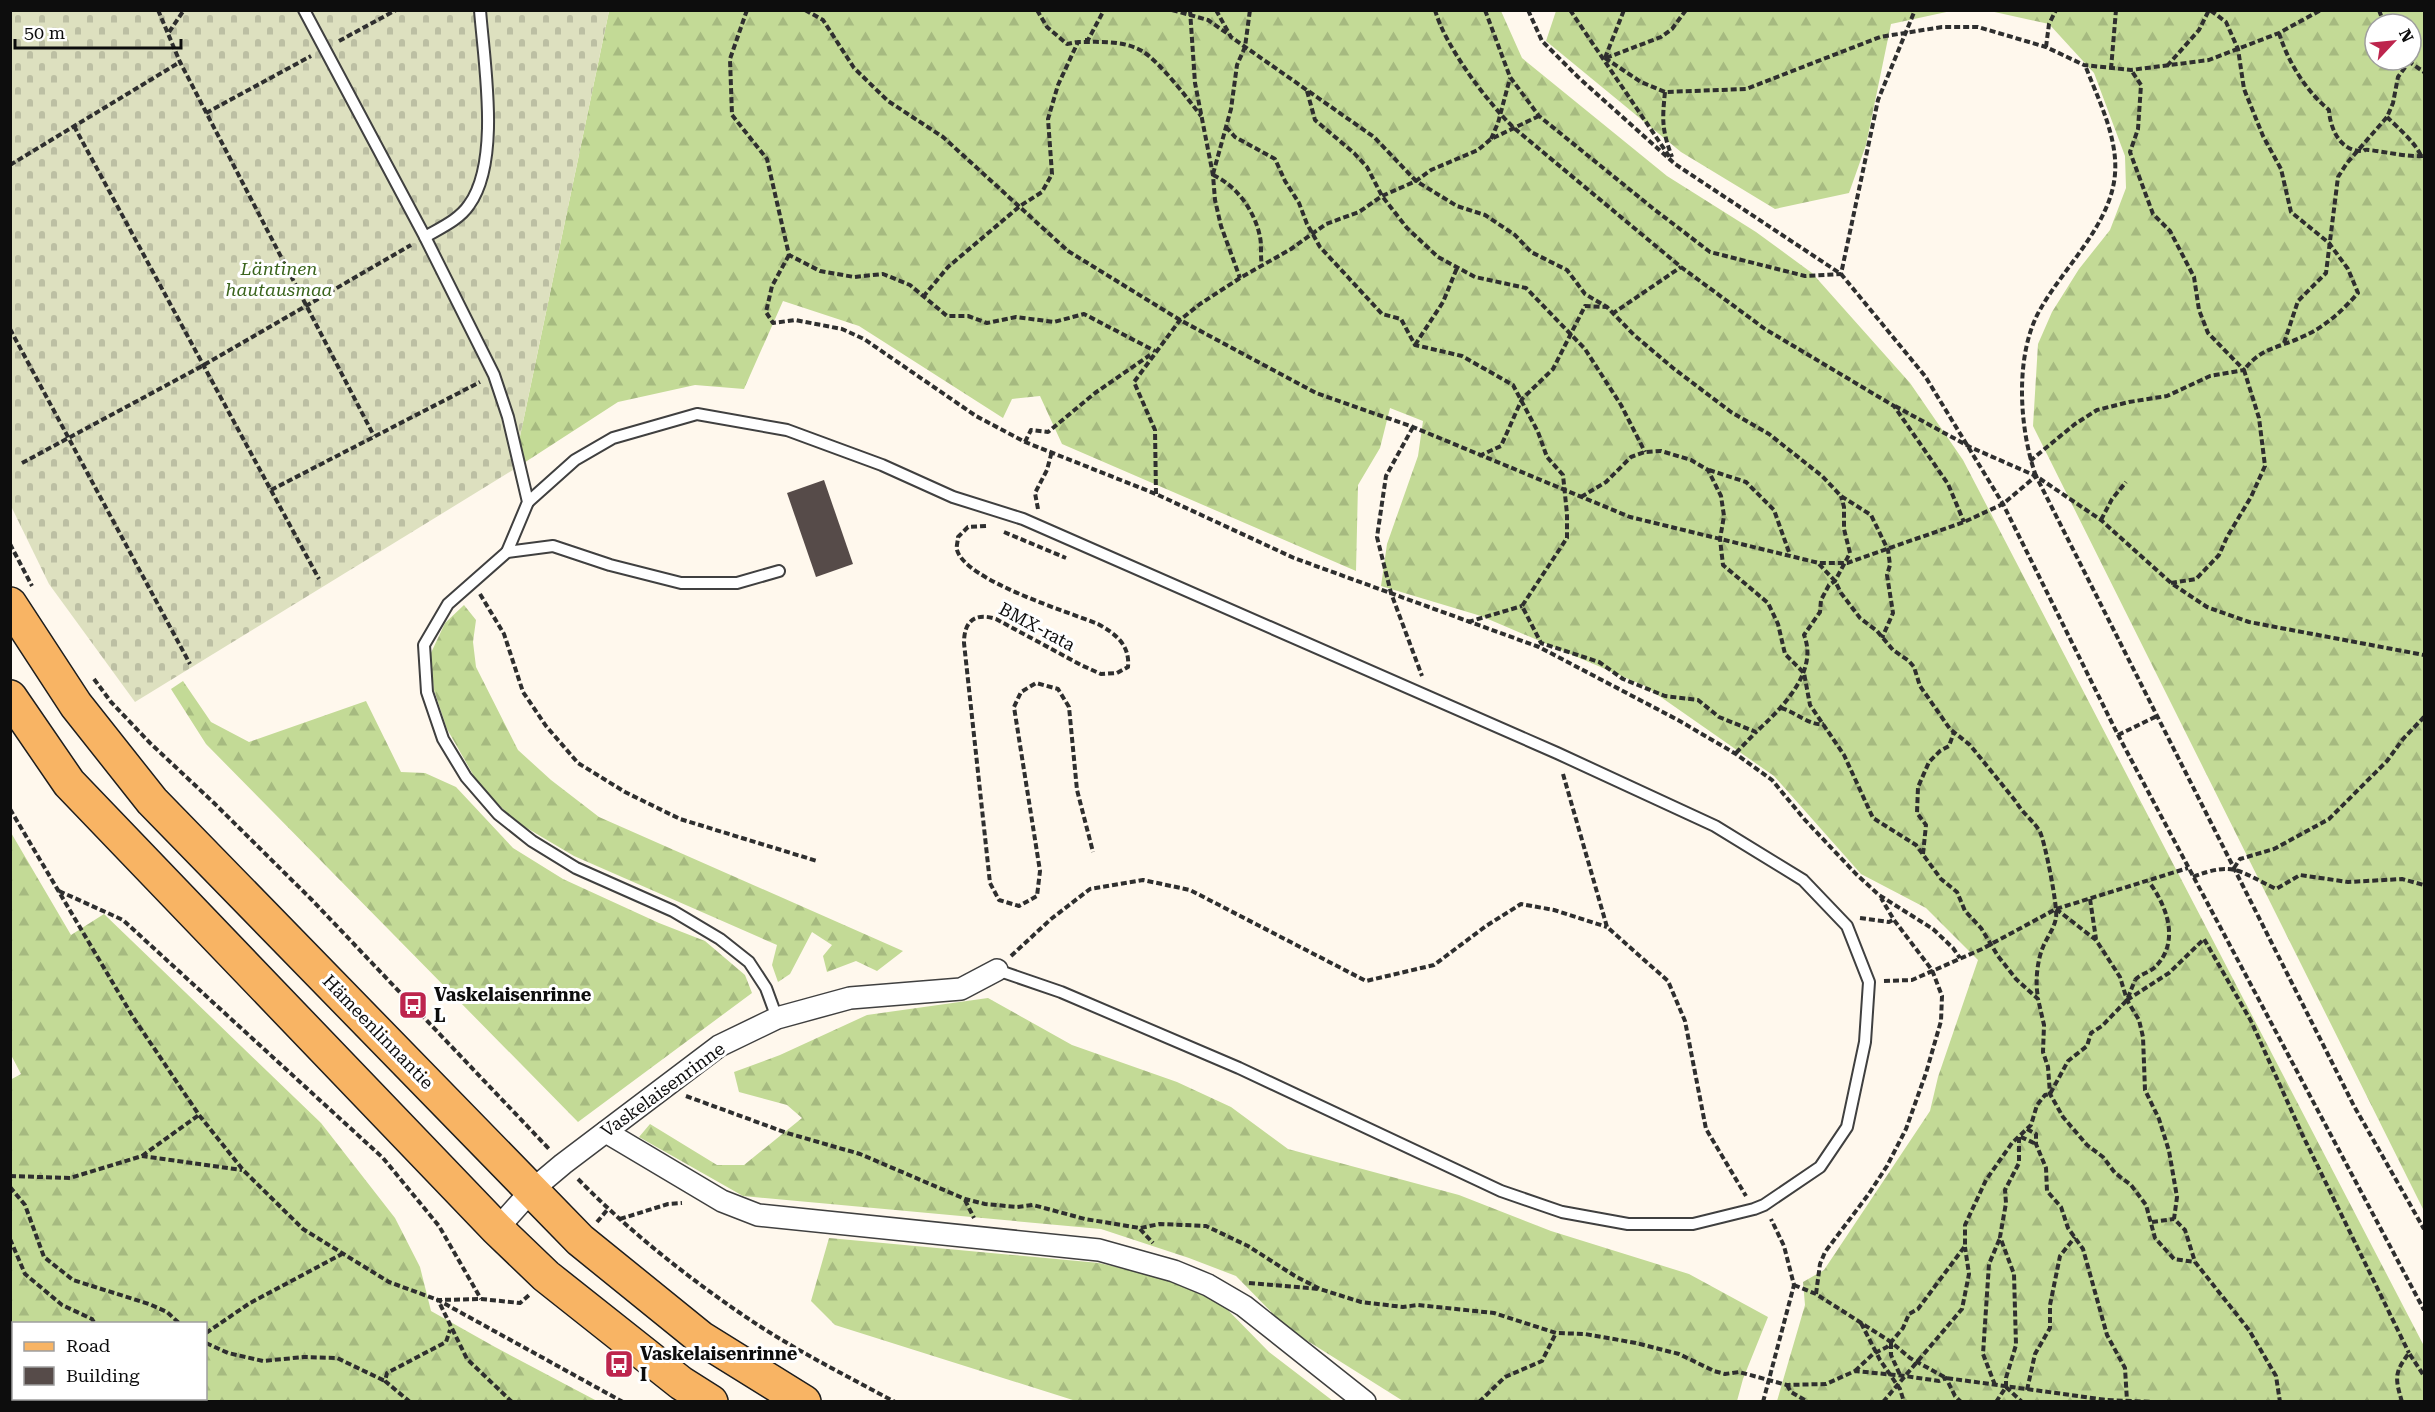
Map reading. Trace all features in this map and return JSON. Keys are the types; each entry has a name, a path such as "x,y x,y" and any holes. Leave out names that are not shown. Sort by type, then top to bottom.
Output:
{"main road":[{"name":"Hämeenlinnantie","path":"10,604 76,705 152,801 580,1240 701,1338 804,1401"},
{"path":"10,697 69,783 497,1229 546,1276 681,1383 711,1401"}],"street":[{"name":"Vaskelaisenrinne","path":"497,1229 532,1191 562,1164 719,1046 777,1018 850,998 961,989 997,970"},
{"path":"606,1132 722,1201 758,1215 1099,1250 1173,1271 1208,1285 1244,1306 1365,1401"}],"lane":[{"path":"304,10 425,237 494,375 508,417 528,502"},
{"path":"425,237 464,211 475,196 483,173 488,113 480,10"},
{"path":"777,1018 766,988 749,962 720,939 673,911 576,868 532,842 498,814 466,777 443,739 427,692 424,645 448,604 507,552 528,502 575,460 613,438 697,414 787,430 882,465 952,497 1046,528 1557,753 1715,826 1803,880 1847,926 1869,981 1865,1042 1847,1127 1820,1167 1759,1207 1693,1224 1628,1224 1562,1212 1501,1191 1239,1068 1060,992 997,970"},
{"path":"507,552 553,546 610,565 681,583 737,583 779,571"}],"path":[{"path":"158,10 180,62 374,436"},
{"path":"169,33 184,10"},
{"path":"206,113 396,10"},
{"path":"747,10 730,59 732,115 767,159 789,255 772,286 766,312 773,323 795,320 842,329 864,339 976,416 1025,442 1156,494 1294,558 1539,647 1678,720 1736,754 1772,780 1843,861 1879,896 1933,929 1960,958"},
{"path":"805,10 823,20 854,68 888,101 943,136 1068,251 1180,320 1316,393 1413,427 1565,492 1630,517 1819,563 1847,563 1964,522 2003,504 2036,476"},
{"path":"1037,10 1047,27 1067,44 1088,40 1104,10"},
{"path":"1172,10 1208,20 1374,137 1416,181 1457,206 1485,214 1515,235 1531,252 1567,270 1585,294 1607,307 1634,335 1673,368 1731,412 1769,434 1822,476 1841,496 1871,515 1888,550 1890,565 1887,575 1893,613 1882,638"},
{"path":"1190,10 1195,82 1213,175 1215,200 1221,226 1240,278"},
{"path":"1216,10 1231,37"},
{"path":"1213,175 1226,127 1236,65 1245,47 1250,10"},
{"path":"1435,10 1464,68 1500,115 1681,267 1765,328 1894,406 1970,447 2036,476 2101,520 2171,584 2207,607 2249,622 2424,655"},
{"path":"1485,10 1510,77 1539,116 1710,252 1805,276 1841,274"},
{"path":"1528,10 1542,41 1578,77 1675,164 1841,274 1925,376 2003,504 2118,735 2424,1310"},
{"path":"1570,10 1605,58 1675,164"},
{"path":"1605,58 1624,10"},
{"path":"1605,58 1661,38 1672,29 1686,10"},
{"path":"1841,274 1878,100 1915,10"},
{"path":"2046,47 2049,24 2056,10"},
{"path":"2111,69 2116,10"},
{"path":"2030,461 2075,424 2097,410 2167,396 2210,376 2244,370 2254,357 2304,336 2340,313 2358,293 2348,269 2329,243 2291,212 2281,169 2263,136 2244,89 2238,49 2226,22 2210,10 2199,30 2166,66"},
{"path":"1605,58 1641,82 1665,92 1746,89 1880,37 1942,27 1978,27 2046,47 2084,65 2131,70 2210,60 2279,33 2321,10"},
{"path":"2279,33 2285,52 2298,76 2305,81 2319,101 2330,110 2330,123 2337,138 2348,147 2358,151 2368,150 2410,157 2423,156 2418,147 2386,117"},
{"path":"923,297 948,267 1020,206 1042,192 1052,174 1048,119 1058,85 1078,42"},
{"path":"1078,42 1112,42 1142,51 1185,94 1201,116"},
{"path":"10,165 180,62"},
{"path":"2084,65 2111,135 2115,171 2113,191 2090,237 2040,309 2026,349 2021,414 2030,461 2354,1106 2424,1229"},
{"path":"2131,70 2141,85 2138,129 2130,152 2153,214 2170,231 2193,277 2199,310 2208,333 2244,370 2259,418 2265,466 2219,555 2196,579 2171,584"},
{"path":"2283,343 2298,301 2326,273 2338,177 2386,117 2393,103 2401,72"},
{"path":"1491,140 1496,132 1510,77"},
{"path":"1307,91 1315,120 1367,166 1382,196 1407,228 1438,257 1475,277 1526,288 1585,349 1615,395 1645,452"},
{"path":"1665,92 1663,133 1675,164"},
{"path":"1156,494 1155,430 1134,382 1180,320 1200,304 1291,249 1326,224 1359,212 1382,196 1416,181 1431,170 1478,150 1491,140 1539,116"},
{"path":"74,126 319,579"},
{"path":"1226,127 1234,137 1275,159 1320,247 1382,314 1401,319 1415,345 1462,356 1514,385 1538,432 1547,457 1563,475 1567,538 1522,606 1468,622"},
{"path":"1213,175 1226,180 1256,221 1261,240 1262,265"},
{"path":"22,463 204,365 425,237"},
{"path":"789,255 819,271 854,277 883,274 910,285 947,316 968,316 987,323 1016,317 1054,322 1084,314 1155,351"},
{"path":"1612,314 1681,267"},
{"path":"1415,345 1443,302 1457,268"},
{"path":"1479,456 1501,446 1522,399 1553,369 1585,306 1607,307"},
{"path":"10,329 190,664"},
{"path":"1025,442 1031,430 1048,432 1095,393 1155,351"},
{"path":"270,490 494,375"},
{"path":"1894,406 1948,484 1964,522"},
{"path":"1413,427 1386,476 1377,537 1391,593 1430,698"},
{"path":"1046,528 1038,510 1035,493 1047,470 1052,451"},
{"path":"1580,498 1601,486 1631,457 1645,452 1677,454 1708,470 1746,482 1774,510 1790,555"},
{"path":"1708,470 1721,496 1724,516 1720,539 1723,565 1768,603 1778,624 1785,654 1803,673 1810,705 1844,755 1873,818 1916,845 1941,879 1957,892 1965,911 1981,928 1998,956 2016,979 2038,999"},
{"path":"2101,520 2112,499 2126,482"},
{"path":"1736,754 1781,708 1803,673 1808,645 1804,634 1820,612 1821,600 1828,585 1835,581 1851,554 1844,529 1844,507 1841,496"},
{"name":"BMX-rata","path":"989,527 982,525 968,528 958,537 957,550 976,573 1003,587 1098,624 1111,631 1123,643 1129,655 1128,667 1117,673 1101,674 996,619 985,615 969,621 964,631 990,883 999,900 1019,906 1037,896 1040,871 1014,707 1021,692 1036,683 1058,689 1069,707 1077,790 1093,852"},
{"path":"995,529 1067,558"},
{"path":"1819,563 1835,581 1860,618 1893,650 1909,661 1920,686 1954,732 1970,745 2022,812 2039,830 2047,858 2048,875 2056,909 2056,919 2043,947 2037,975 2038,999 2044,1025 2043,1052 2048,1067 2050,1094 2063,1117 2087,1145 2103,1157 2115,1173 2131,1185 2146,1205 2155,1238 2174,1259 2195,1262"},
{"path":"474,583 504,634 523,692 546,726 578,763 625,792 680,819 817,861"},
{"path":"1522,606 1537,638 1542,643 1599,662 1623,679 1665,696 1698,700 1719,717 1756,732"},
{"path":"111,702 150,743 312,900 562,1164 619,1219 741,1314 818,1360 895,1401"},
{"path":"1781,708 1793,711 1812,723 1825,724"},
{"path":"2118,735 2157,716"},
{"path":"2234,869 2240,859 2274,849 2329,819 2381,767 2424,717"},
{"path":"1923,855 1926,825 1917,813 1918,787 1929,762 1948,746 1954,732"},
{"path":"1557,753 1607,927"},
{"path":"10,809 133,1017 199,1115 243,1170 303,1229 389,1282 438,1300 623,1401"},
{"path":"1869,981 1912,980 1992,944 2056,909 2149,882 2188,868"},
{"path":"2193,877 2215,868 2234,869 2276,889 2300,875 2348,882 2402,879 2424,885"},
{"path":"997,970 1051,918 1090,889 1143,880 1190,890 1366,981 1434,965 1486,926 1521,904 1554,909 1607,927 1668,981 1685,1021 1706,1129 1785,1246 1794,1285 1770,1382 1763,1401"},
{"path":"2127,1000 2135,980 2153,969 2163,956 2169,940 2170,933 2165,906 2149,882"},
{"path":"59,891 123,920 383,1158 439,1226 481,1299"},
{"path":"1816,1294 1820,1264 1825,1252 1854,1216 1887,1167 1914,1107 1941,1021 1942,996 1932,970 1879,896"},
{"path":"2090,899 2096,940"},
{"path":"2056,909 2096,940 2120,977 2127,1000 2139,1020 2143,1037 2145,1090 2169,1151 2178,1197 2174,1219"},
{"path":"1838,917 1889,922 1894,920"},
{"path":"1883,1401 1962,1309 1969,1274 1965,1225 1986,1180 2019,1136 2031,1125 2037,1105 2045,1095 2050,1094 2068,1061 2086,1046 2091,1033 2102,1026 2127,1000 2169,972 2204,939 2251,1021 2302,1134 2409,1353 2424,1376"},
{"path":"663,1087 787,1133 860,1154 965,1199 985,1204 1017,1207 1033,1205 1085,1219 1140,1228 1160,1224 1206,1226 1248,1246 1320,1289"},
{"path":"10,1176 70,1178 142,1156 199,1115"},
{"path":"2027,1130 2036,1134 2036,1144 2046,1168 2047,1191 2061,1207 2068,1228 2083,1249 2106,1335 2125,1368 2127,1401"},
{"path":"2019,1136 2036,1144"},
{"path":"1995,1385 1983,1354 1989,1264 2000,1237 2006,1203 2005,1190 2019,1163 2019,1136"},
{"path":"142,1156 243,1170"},
{"path":"10,1187 25,1205 44,1257 66,1275 73,1280 107,1292 150,1304 167,1312 179,1322"},
{"path":"619,1219 668,1204 722,1201"},
{"path":"2152,1222 2174,1219"},
{"path":"2174,1219 2185,1230 2195,1262 2249,1330 2276,1376 2280,1401"},
{"path":"1996,1401 2006,1387 2006,1378 2016,1345 2014,1274 2000,1237"},
{"path":"2026,1390 2035,1354 2050,1328 2050,1305 2061,1256 2075,1237"},
{"path":"10,1239 25,1274 62,1305 94,1322"},
{"path":"1248,1283 1320,1289 1361,1302 1494,1313 1556,1333 1585,1334 1670,1351 1725,1374 1738,1372 1770,1382 1787,1384 1826,1384 1855,1371 1876,1352 1887,1347 1903,1328 1909,1314 1918,1309 1965,1246"},
{"path":"207,1332 250,1303 343,1253"},
{"path":"1794,1285 1816,1294 1891,1342 1917,1362 1946,1378 2084,1397 2153,1401"},
{"path":"438,1300 481,1299 520,1303 531,1294"},
{"path":"438,1300 450,1329 467,1359 512,1401"},
{"path":"1861,1323 1904,1401"},
{"path":"385,1381 387,1373 446,1342 450,1329"},
{"path":"1479,1401 1505,1377 1542,1361 1556,1333"},
{"path":"1891,1342 1891,1355 1900,1375"},
{"path":"207,1343 228,1353 263,1360 304,1357 337,1358 385,1381 410,1401"},
{"path":"2402,1401 2396,1380 2398,1368 2409,1353"},
{"path":"1855,1371 1939,1381 1946,1378"},
{"path":"1946,1378 1955,1396 1962,1401"},
{"path":"1787,1384 1791,1392 1808,1401"},
{"path":"2006,1387 2022,1401"},
{"path":"2081,1401 2084,1397"}],"green space":[{"path":"1556,10 1951,11 1891,24 1866,145 1849,193 1775,209 1681,152 1546,41"},
{"name":"Läntinen hautausmaa","path":"11,11 609,11 513,470 135,702 49,584 11,506"},
{"path":"609,11 1501,11 1522,58 1667,176 1756,232 1812,273 1910,383 1963,460 2424,1346 2424,1401 1777,1401 1805,1305 1803,1282 1824,1270 1930,1111 1938,1077 1978,960 1926,908 1861,874 1774,776 1645,686 1481,616 1381,586 1387,544 1418,456 1423,421 1390,408 1380,448 1358,485 1356,571 1062,444 1040,396 1012,399 1003,418 859,326 783,301 744,389 695,385 618,402 513,470"},
{"path":"1990,11 2424,11 2424,1211 2033,426 2038,344 2052,312 2079,269 2110,230 2126,188 2125,156 2094,73 2049,24"},
{"path":"464,605 476,620 473,642 476,667 518,750 551,780 599,817 903,951 877,971 856,961 827,972 823,956 832,945 812,932 790,974 778,982 772,965 777,945 574,856 515,821 479,785 447,729 434,690 430,655 445,623"},
{"path":"183,681 211,722 249,742 366,701 401,772 425,773 456,787 513,848 563,879 659,923 705,941 745,975 752,993 578,1122 206,744 171,689"},
{"path":"10,831 71,935 104,914 321,1123 395,1218 420,1267 431,1311 597,1401 11,1401 10,1080 21,1074 10,1053"},
{"path":"988,998 1072,1045 1177,1082 1231,1107 1288,1149 1459,1195 1551,1231 1689,1274 1768,1317 1743,1379 1737,1401 1403,1401 1287,1328 1236,1276 1189,1258 1101,1229 743,1196 639,1137 650,1124 717,1165 744,1165 802,1118 787,1105 739,1092 734,1072 780,1055 867,1015"},
{"path":"829,1238 1099,1263 1185,1283 1218,1300 1269,1352 1333,1401 1076,1401 835,1325 811,1301"}],"building":[{"path":"824,480 853,564 816,577 787,493"}],"place":[{"name":"Vaskelaisenrinne L","path":"413,1005"},
{"name":"Vaskelaisenrinne I","path":"619,1364"}]}
